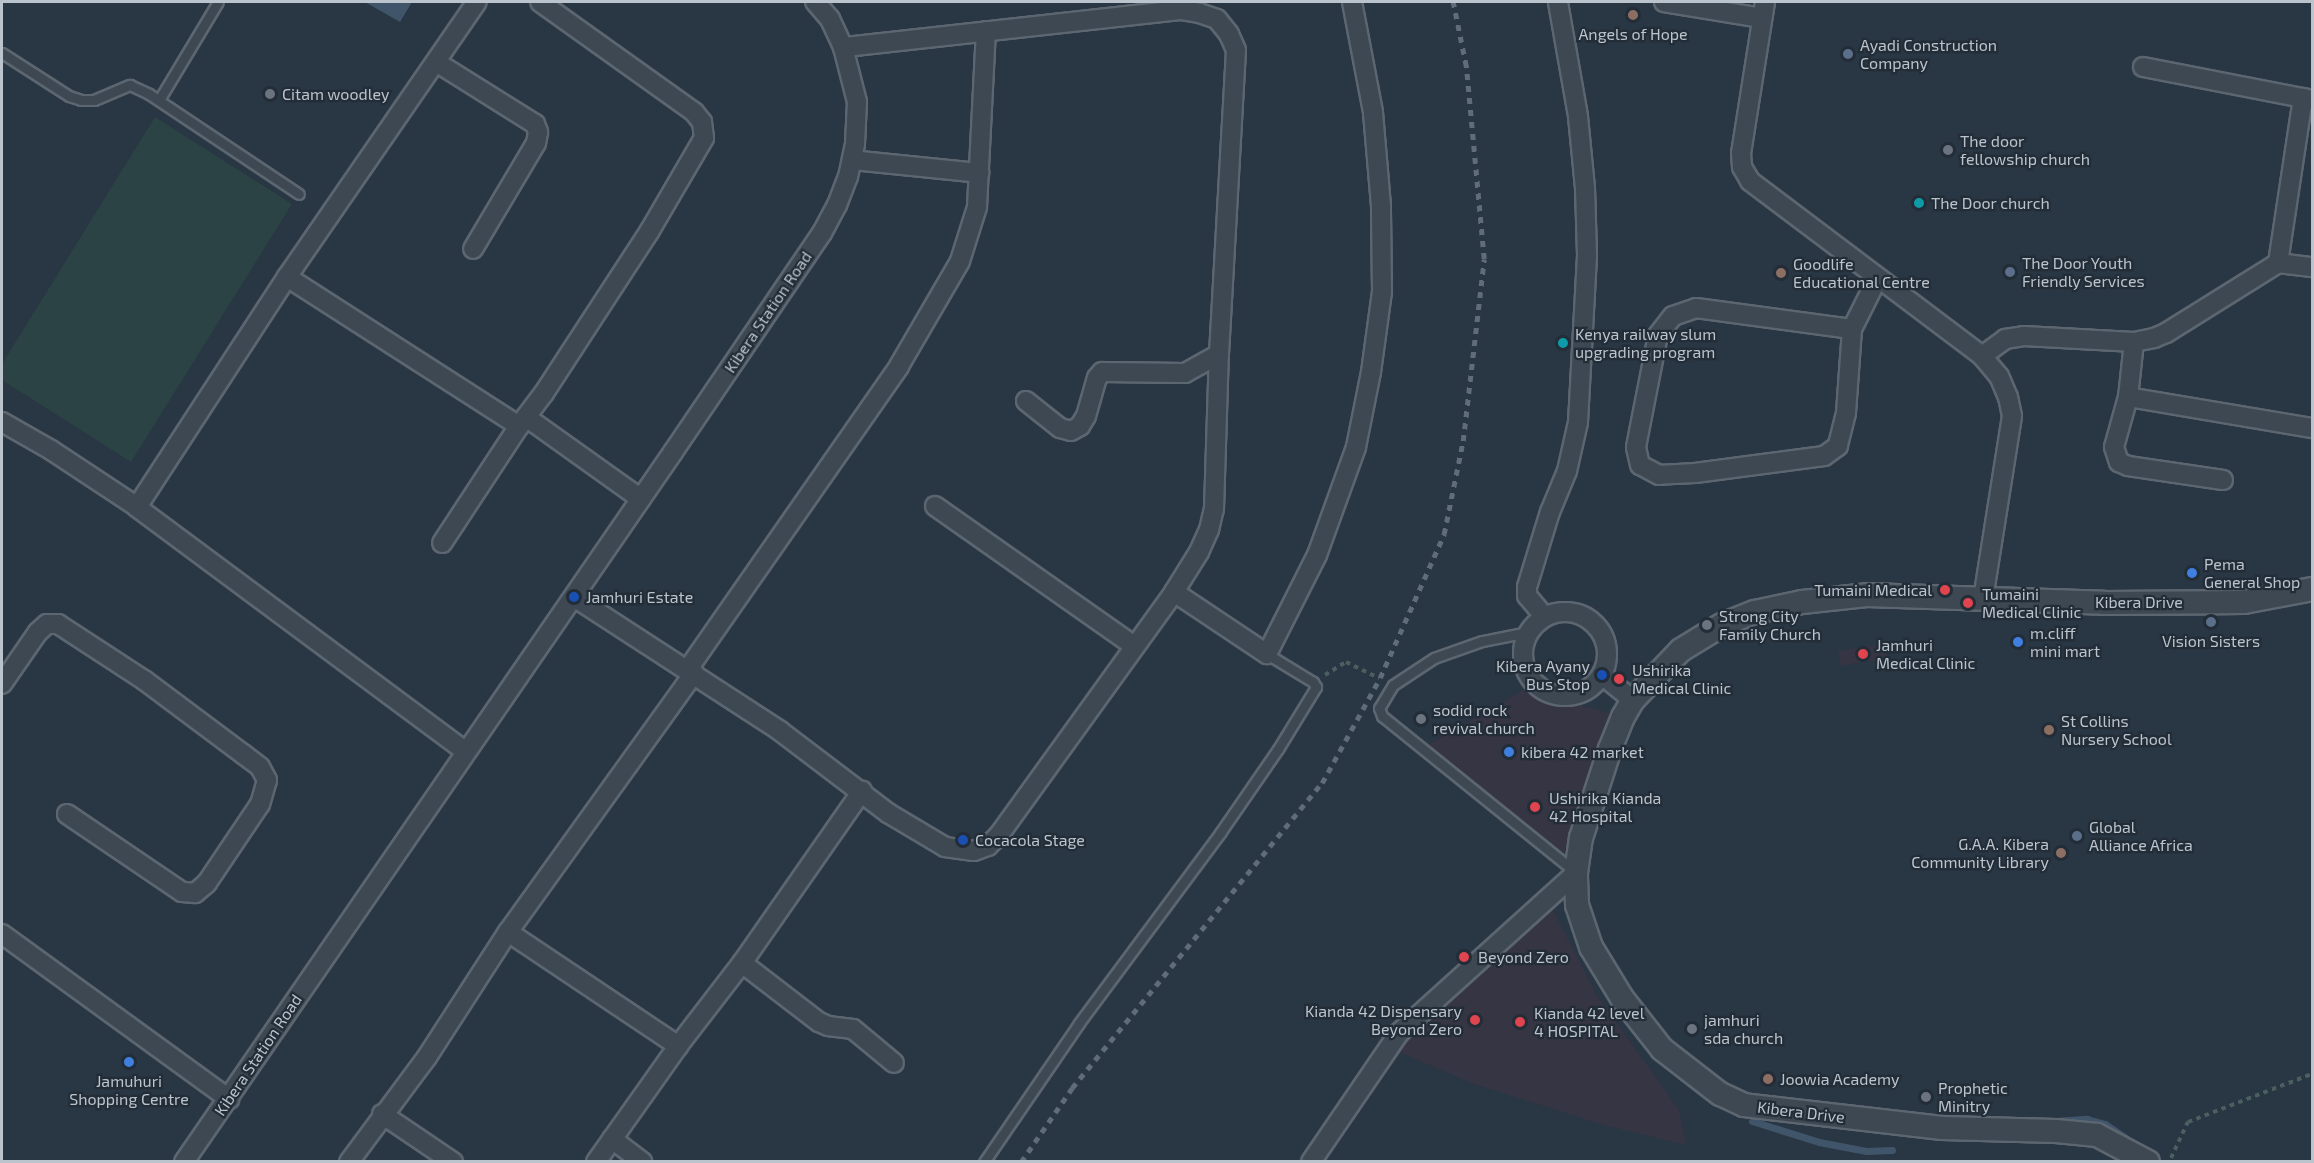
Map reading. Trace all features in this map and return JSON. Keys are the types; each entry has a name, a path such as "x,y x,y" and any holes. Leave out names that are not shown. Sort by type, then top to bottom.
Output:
{"street":[{"path":"137,507 287,277 477,2"},
{"path":"442,543 650,232 704,138 702,122 694,112 540,2"},
{"name":"Kibera Station Road","path":"184,1161 229,1099 465,751 574,597 822,233 837,205 852,160 856,102 843,47 830,19 815,2"},
{"path":"1174,592 1267,654 1317,555 1356,447 1371,372 1382,292 1381,206 1373,112 1352,2"},
{"path":"1544,616 1527,596 1527,587 1550,512 1567,471 1578,422 1587,255 1585,188 1578,116 1558,2"},
{"path":"1664,2 1764,10 1740,153 1742,167 1750,181 1764,194 1982,356 1999,376 2008,397 2012,416 1983,599"},
{"path":"574,597 780,731 888,813 945,847 974,851 988,846 999,836 1174,592 1199,552 1209,530 1214,509 1219,354 1236,50 1229,34 1216,19 1200,13 1180,10 843,47"},
{"path":"349,1161 382,1114 427,1058 508,932 691,671 899,366 960,261 977,207 986,32"},
{"path":"436,63 535,124 538,132 536,144 473,249"},
{"path":"2143,67 2308,99 2277,263"},
{"path":"852,160 979,173"},
{"path":"1982,356 2005,339 2024,336 2134,342 2166,333 2277,263 2313,267"},
{"path":"287,277 522,422 641,499"},
{"path":"1852,329 1696,308 1673,316 1658,334 1636,447 1640,465 1659,475 1695,473 1824,456 1833,451 1842,436 1846,413 1852,329 1877,279"},
{"path":"2134,342 2128,397 2114,447 2119,462 2128,466 2223,480"},
{"path":"1026,401 1060,428 1071,431 1080,426 1086,416 1097,378 1102,372 1185,373 1219,354"},
{"path":"2128,397 2313,428"},
{"path":"2,422 51,450 137,507 465,751"},
{"path":"935,506 1134,646"},
{"name":"Kibera Drive","path":"2148,1161 2097,1135 2056,1131 1941,1128 1744,1105 1720,1094 1662,1049 1622,998 1591,947 1577,905 1576,873 1581,838 1595,790 1623,717 1633,700 1681,650 1722,625 1755,612 1802,602 1867,595 2104,603 2244,602 2313,589"},
{"path":"1566,610 1587,616 1603,632 1608,654 1602,675 1587,691 1565,697 1544,691 1528,675 1522,654 1528,632 1544,616 1566,610"},
{"path":"2,684 38,632 47,624 58,624 144,680 260,767 267,780 260,804 207,883 195,893 182,892 68,814"},
{"path":"1602,675 1633,700"},
{"path":"596,1161 678,1046 742,963 862,791"},
{"path":"1311,1161 1399,1033 1576,873"},
{"path":"508,932 678,1046"},
{"path":"2,934 229,1099"},
{"path":"742,963 819,1022 828,1026 853,1029 894,1063"},
{"path":"382,1114 453,1161"},
{"path":"612,1139 642,1161"}],"lane":[{"path":"159,100 218,2"},
{"path":"2,52 69,96 81,100 94,100 130,85 159,100 299,194"},
{"path":"1528,632 1482,641 1434,658 1394,685 1379,708 1382,716 1576,873"},
{"path":"984,1161 1079,1023 1220,833 1278,749 1316,687 1313,682 1267,654"}],"path":[{"path":"1313,682 1347,662 1394,685"},
{"path":"2169,1161 2188,1122 2313,1074"}],"shaded area":[{"path":"365,2 412,2 400,22"},
{"name":"Jamhuri Medical Clinic","path":"1885,644 1887,659 1841,665 1838,651"},
{"name":"Ushirika Kianda 42 Hospital","path":"1523,690 1610,713 1560,865 1423,748"},
{"name":"Kianda 42 level 4 HOSPITAL","path":"1551,906 1596,994 1679,1110 1686,1145 1604,1125 1471,1083 1395,1050 1538,913"}],"green space":[{"path":"155,117 292,204 131,462 2,380 2,364"}],"waterway":[{"path":"2055,1121 2087,1119 2105,1124 2126,1138"},
{"path":"1752,1121 1819,1142 1866,1151 1892,1150"}],"railway":[{"path":"1021,1162 1072,1088 1322,783 1380,678 1444,534 1463,441 1484,259 1466,66 1453,2"}],"place":[{"name":"Angels of Hope","path":"1633,15"},
{"name":"Ayadi Construction Company","path":"1848,54"},
{"name":"Citam woodley","path":"270,94"},
{"name":"The door fellowship church","path":"1948,150"},
{"name":"The Door church","path":"1919,203"},
{"name":"The Door Youth Friendly Services","path":"2010,272"},
{"name":"Goodlife Educational Centre","path":"1781,273"},
{"name":"Kenya railway slum upgrading program","path":"1563,343"},
{"name":"Pema General Shop","path":"2192,573"},
{"name":"Tumaini Medical","path":"1945,590"},
{"name":"Jamhuri Estate","path":"574,597"},
{"name":"Tumaini Medical Clinic","path":"1968,603"},
{"name":"Vision Sisters","path":"2211,622"},
{"name":"Strong City Family Church","path":"1707,625"},
{"name":"m.cliff mini mart","path":"2018,642"},
{"name":"Jamhuri Medical Clinic","path":"1863,654"},
{"name":"Kibera Ayany Bus Stop","path":"1602,675"},
{"name":"Ushirika Medical Clinic","path":"1619,679"},
{"name":"sodid rock revival church","path":"1421,719"},
{"name":"St Collins Nursery School","path":"2049,730"},
{"name":"kibera 42 market","path":"1509,752"},
{"name":"Ushirika Kianda 42 Hospital","path":"1535,807"},
{"name":"Global Alliance Africa","path":"2077,836"},
{"name":"Cocacola Stage","path":"963,840"},
{"name":"G.A.A. Kibera Community Library","path":"2061,853"},
{"name":"Beyond Zero","path":"1464,957"},
{"name":"Kianda 42 Dispensary Beyond Zero","path":"1475,1020"},
{"name":"Kianda 42 level 4 HOSPITAL","path":"1520,1022"},
{"name":"jamhuri sda church","path":"1692,1029"},
{"name":"Jamuhuri Shopping Centre","path":"129,1062"},
{"name":"Joowia Academy","path":"1768,1079"},
{"name":"Prophetic Minitry","path":"1926,1097"}]}
